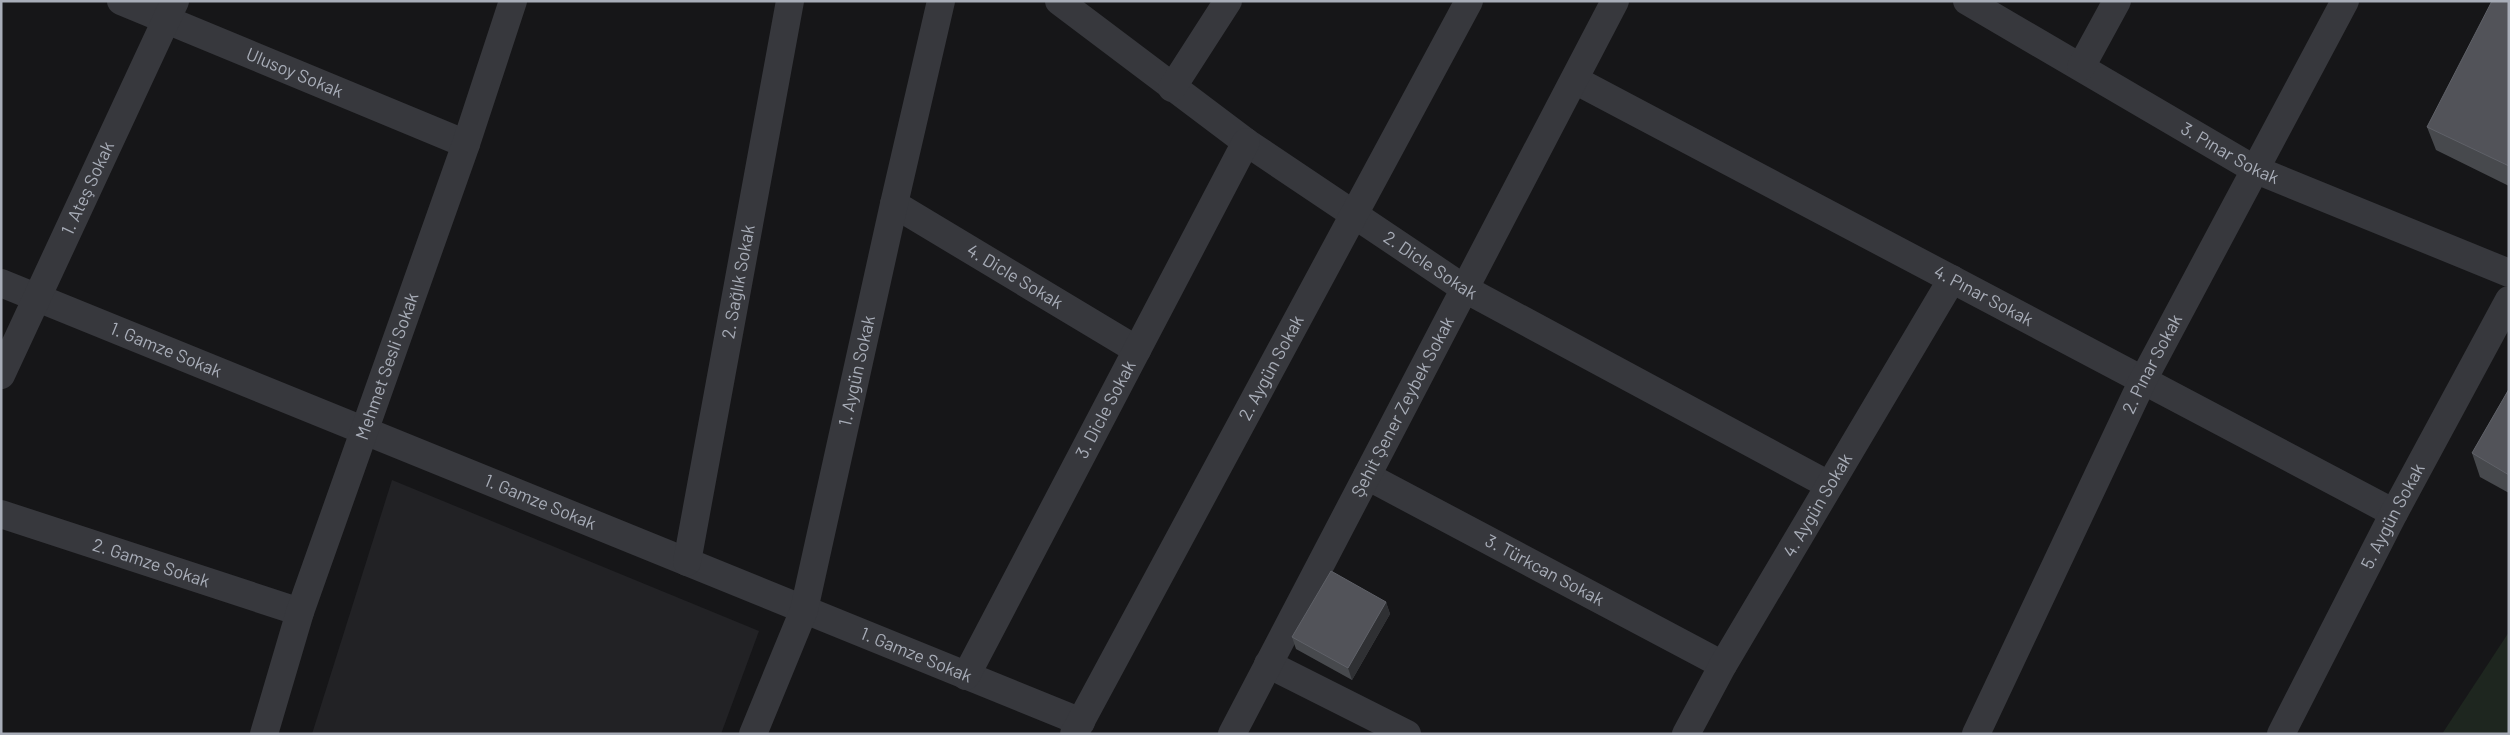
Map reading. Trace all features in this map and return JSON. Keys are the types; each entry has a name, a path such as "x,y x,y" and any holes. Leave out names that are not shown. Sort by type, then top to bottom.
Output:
{"street":[{"name":"Ulusoy Sokak","path":"122,1 171,10 466,144"},
{"name":"Mehmet Sesli Sokak","path":"264,734 300,612 366,432 466,144 513,1"},
{"name":"2. Sağlık Sokak","path":"687,562 790,1"},
{"name":"1. Aygün Sokak","path":"753,734 804,610 941,1"},
{"name":"2. Dicle Sokak","path":"1059,1 1246,142 1464,289 1829,485"},
{"path":"1172,88 1228,1"},
{"name":"2. Aygün Sokak","path":"1078,728 1469,1"},
{"name":"Şehit Şener Zeybek Sokak","path":"1232,734 1615,1"},
{"name":"3. Pınar Sokak","path":"1967,1 2254,169 2509,273"},
{"path":"2081,67 2117,1"},
{"name":"2. Pınar Sokak","path":"1976,734 2143,380 2345,1"},
{"name":"1. Ateş Sokak","path":"1,375 171,10"},
{"name":"4. Pınar Sokak","path":"1575,80 2394,513"},
{"name":"3. Dicle Sokak","path":"966,676 1246,142"},
{"name":"4. Dicle Sokak","path":"894,204 1137,350"},
{"name":"4. Aygün Sokak","path":"1686,734 1723,666 1952,279"},
{"name":"1. Gamze Sokak","path":"1,282 966,676 1078,728"},
{"name":"5. Aygün Sokak","path":"2281,734 2394,513 2509,300"},
{"name":"3. Türkcan Sokak","path":"1367,476 1723,666"},
{"name":"2. Gamze Sokak","path":"1,514 300,612"},
{"path":"1268,664 1407,734"}],"shaded area":[{"path":"392,480 759,631 721,734 312,734"},
{"path":"2509,632 2509,734 2442,734"}],"building":[{"path":"2492,1 2509,1 2509,166 2427,127"},
{"path":"2509,389 2509,475 2472,453"},
{"path":"1331,571 1386,602 1348,668 1292,637"}]}
